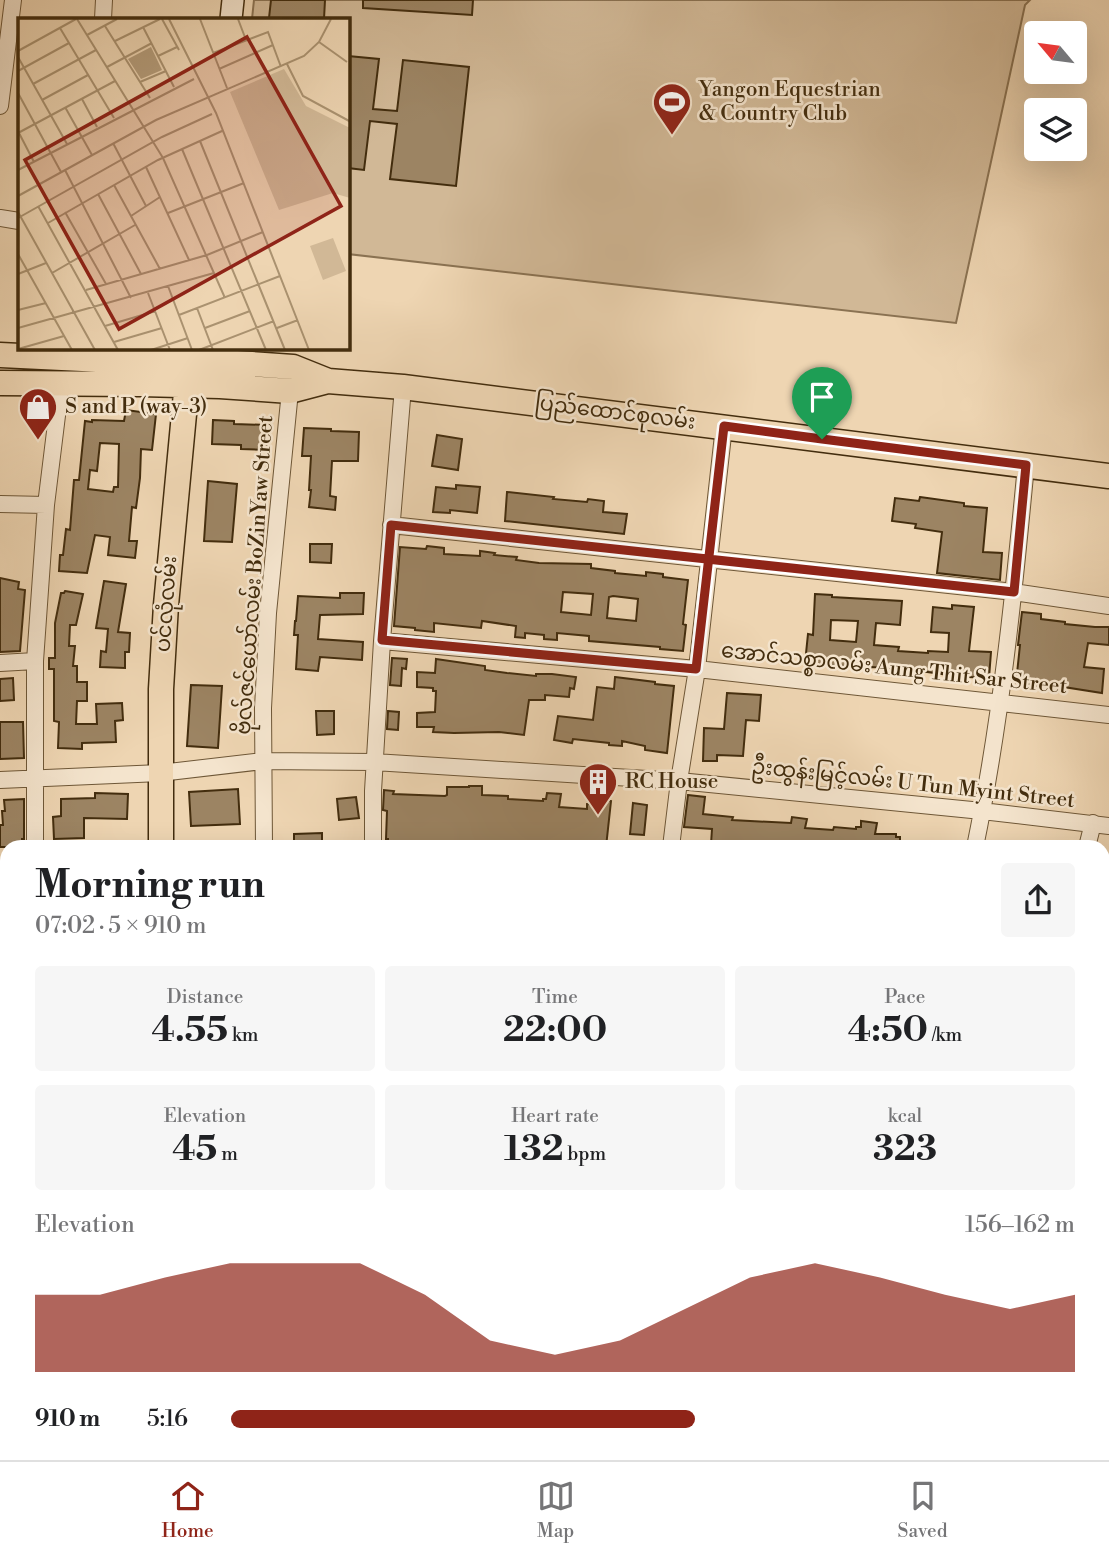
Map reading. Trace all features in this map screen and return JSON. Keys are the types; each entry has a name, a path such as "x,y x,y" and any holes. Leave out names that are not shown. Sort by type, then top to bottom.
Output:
{"main road":[{"path":"231,18 233,0"},
{"path":"164,350 142,373 167,402 182,428 200,400 206,361"},
{"name":"ပြည်ထောင်စုလမ်း","path":"0,355 142,373 185,386 206,361"},
{"name":"ပြည်ထောင်စုလမ်း","path":"206,361 290,391 328,381"},
{"name":"ပြည်ထောင်စုလမ်း","path":"0,383 61,383 142,373 206,361 293,367 328,381 403,387 724,426 1109,476"},
{"name":"ပင်လုံလမ်း","path":"161,840 162,677 185,386 206,361"}],"street":[{"path":"103,18 104,0"},
{"path":"0,106 8,8"},
{"path":"0,218 18,221"},
{"path":"35,840 35,661 46,505 61,383"},
{"path":"373,840 374,762 382,640 403,387"},
{"name":"ဗိုလ်ဇင်ယော်လမ်း BoZinYaw Street","path":"264,840 263,708 268,613 290,391"},
{"path":"672,840 710,560 724,426"},
{"path":"976,840 1014,592 1026,465"},
{"path":"0,504 46,505"},
{"path":"391,525 1014,592 1109,606"},
{"name":"အောင်သစ္စာလမ်း Aung Thit Sar Street","path":"382,640 696,669 1109,715"},
{"path":"0,663 35,661"},
{"name":"ဦးထွန်းမြင့်လမ်း U Tun Myint Street","path":"0,780 160,773 263,761 374,762 679,781 1101,824"},
{"path":"1091,840 1101,824"}],"shaded area":[{"name":"Yangon Equestrian & Country Club","path":"254,0 1030,0 1025,5 956,323 350,254 350,18 252,18"}],"building":[{"path":"271,0 325,0 324,18 269,18"},
{"path":"363,0 473,0 472,15 363,8"},
{"path":"350,56 379,59 373,109 397,111 403,60 469,67 456,186 390,179 397,124 370,121 364,170 350,168"},
{"path":"126,410 156,414 152,450 141,449 136,508 132,507 129,541 137,541 135,558 108,555 110,537 95,535 87,573 59,571 66,529 70,530 74,480 79,480 85,421 124,421","holes":["100,443 119,444 118,487 114,487 113,492 88,489 90,470 97,471"]},
{"path":"213,420 268,425 267,450 241,449 241,445 212,444"},
{"path":"304,428 359,432 358,461 332,461 330,496 336,497 335,510 309,507 311,456 302,456"},
{"path":"437,435 462,439 458,470 432,466"},
{"path":"208,481 237,484 232,542 204,541"},
{"path":"456,485 480,487 477,513 450,510 450,513 433,512 436,487 456,489"},
{"path":"507,492 554,497 553,499 604,501 603,512 627,514 624,534 505,521"},
{"path":"920,497 987,508 983,552 1002,553 1000,580 937,573 942,532 915,528 916,524 892,521 895,498 919,501"},
{"path":"310,544 332,544 331,563 310,562"},
{"path":"427,546 444,548 444,554 480,556 480,551 539,563 591,564 591,568 615,573 646,576 646,572 688,580 683,651 589,641 589,636 557,633 557,640 544,639 544,635 525,633 525,638 515,637 516,626 482,621 481,628 434,623 434,632 394,626 400,547 426,549","holes":["563,592 593,594 591,615 561,612","609,597 638,599 636,621 607,618"]},
{"path":"0,578 19,582 18,589 25,590 20,651 0,652"},
{"path":"104,581 126,584 118,632 130,633 129,652 125,652 125,668 100,667 101,651 106,652 108,629 96,628"},
{"path":"65,591 83,594 76,625 70,625 69,646 75,646 73,666 77,666 77,682 87,682 87,701 77,701 76,724 97,724 96,704 122,703 123,720 115,721 116,742 82,743 82,749 58,748 59,722 54,721 54,669 49,669 49,658 55,658 55,623 61,593"},
{"path":"340,593 364,593 363,614 320,615 318,639 363,642 362,660 320,657 318,671 296,669 298,635 294,635 298,596 340,598"},
{"path":"815,594 902,601 900,625 876,623 874,645 899,647 898,651 948,652 949,633 931,632 933,607 974,607 969,651 991,652 989,678 942,671 942,674 920,671 920,675 906,674 906,669 805,663 808,634 813,635","holes":["831,620 858,621 856,642 830,640"]},
{"path":"1022,612 1041,614 1041,619 1065,624 1109,627 1109,645 1088,643 1084,667 1104,669 1102,693 1016,683"},
{"path":"392,658 407,659 406,669 402,668 401,686 390,685"},
{"path":"436,659 485,666 485,670 507,673 576,677 574,689 570,688 569,697 545,695 545,700 529,700 524,735 499,732 433,732 434,727 417,727 417,713 435,712 436,691 433,691 433,688 417,687 417,672 435,673"},
{"path":"615,677 674,686 667,753 645,750 645,746 622,741 622,746 573,739 572,743 554,740 558,716 593,720 597,687 614,689"},
{"path":"13,678 14,700 0,701 0,679"},
{"path":"191,685 222,686 218,748 187,746"},
{"path":"727,693 761,695 759,721 746,720 743,756 717,755 717,761 703,761 704,728 724,729"},
{"path":"316,711 334,711 334,734 317,735"},
{"path":"388,711 399,712 398,730 387,729"},
{"path":"0,722 23,722 24,758 0,759"},
{"path":"482,786 482,795 508,796 508,799 543,801 547,793 561,794 559,807 587,809 587,804 597,805 597,799 611,801 607,840 386,839 387,811 383,810 384,790 394,791 393,794 445,796 447,787"},
{"path":"238,789 240,824 191,826 189,792"},
{"path":"95,793 128,794 127,819 84,818 84,838 54,839 53,817 61,816 61,799 95,798"},
{"path":"688,795 705,797 703,814 733,817 732,820 791,823 792,817 807,819 805,828 833,830 834,827 856,829 861,827 861,821 877,823 875,834 896,834 900,840 711,840 712,829 684,827"},
{"path":"356,797 359,818 339,820 337,799"},
{"path":"24,799 22,840 0,840 4,800"},
{"path":"633,803 647,805 644,835 630,834"},
{"path":"322,833 322,840 294,840 294,834"}],"place":[{"name":"Yangon Equestrian & Country Club","path":"672,136"},
{"name":"S and P (way-3)","path":"38,441"},
{"name":"RC House","path":"598,816"}],"route":[{"path":"822,439 724,426 710,560 696,669 382,640 391,525 710,560 1014,592 1026,465 822,439"}]}
